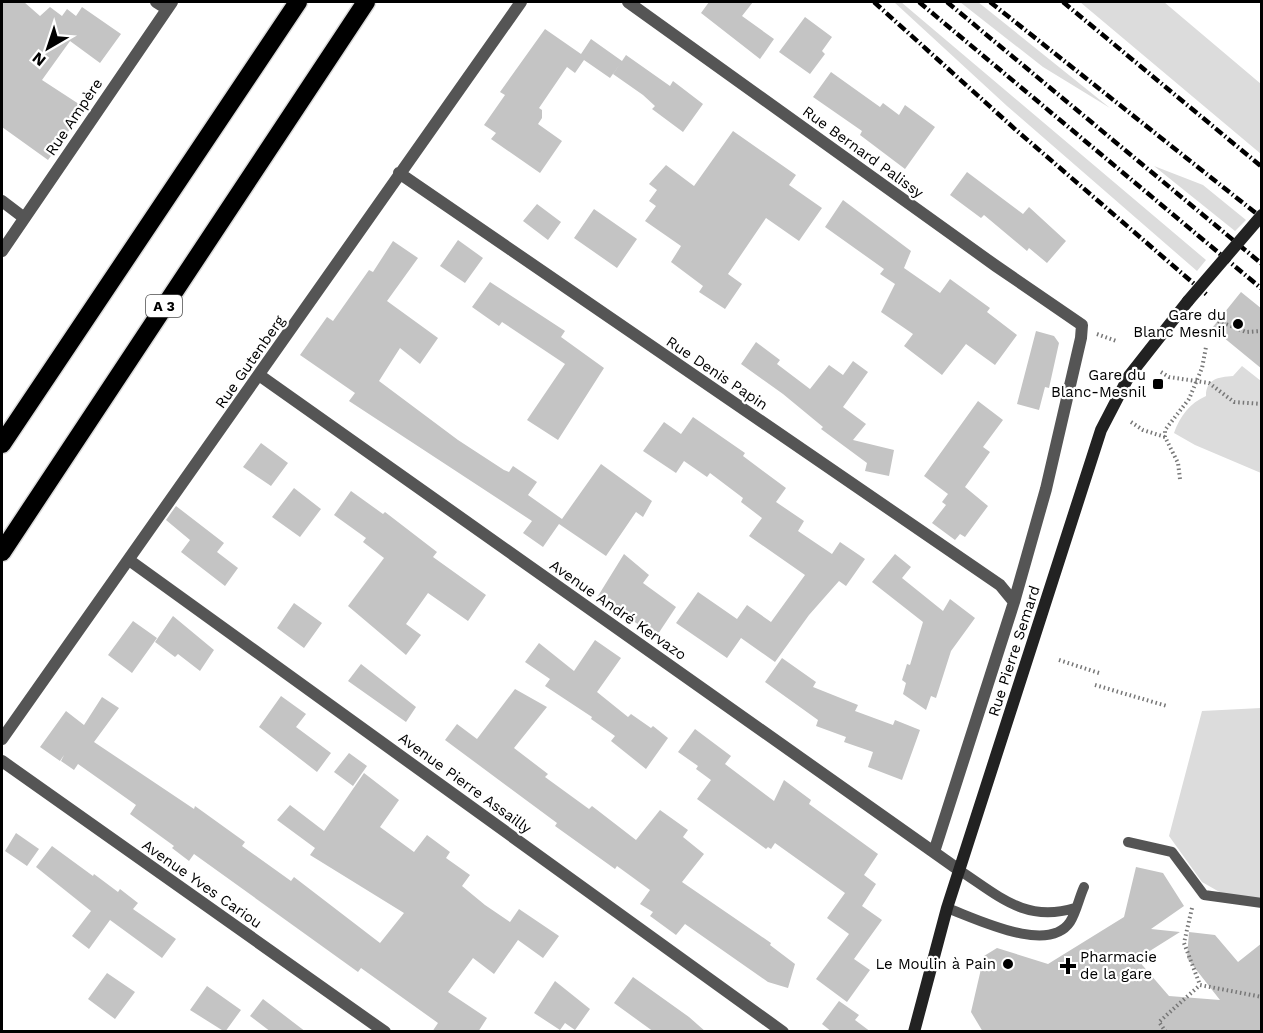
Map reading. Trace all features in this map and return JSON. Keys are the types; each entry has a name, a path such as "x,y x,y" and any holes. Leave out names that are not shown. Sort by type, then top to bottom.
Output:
{"highway":[{"path":"2,444 297,2"},
{"name":"A 3","path":"2,552 366,2"}],"main road":[{"name":"Rue Pierre Semard","path":"914,1032 947,908 1101,430 1129,376 1188,301 1262,215"}],"street":[{"path":"156,2 169,5"},
{"name":"Rue Gutenberg","path":"2,739 521,2"},
{"name":"Rue Bernard Palissy","path":"628,2 1082,325"},
{"name":"Rue Ampère","path":"2,251 169,5"},
{"name":"Rue Denis Papin","path":"399,173 1000,585 1014,602"},
{"path":"2,201 24,217"},
{"name":"Rue Pierre Semard","path":"934,852 1014,602 1046,489 1082,325"},
{"name":"Avenue André Kervazo","path":"259,375 959,870"},
{"name":"Avenue Pierre Assailly","path":"129,560 783,1032"},
{"name":"Avenue Yves Cariou","path":"2,761 384,1032"}],"lane":[{"path":"1128,842 1172,852 1204,895 1262,903"},
{"path":"959,870 1009,903 1030,912 1057,913 1075,908"},
{"path":"947,908 1020,934 1037,936 1060,931 1070,922 1084,887"}],"path":[{"path":"1218,321 1245,332 1262,331"},
{"path":"1098,326 1097,334 1116,341"},
{"path":"1180,479 1178,463 1165,437 1165,429 1189,399 1206,348"},
{"path":"1161,372 1169,377 1197,379 1209,383 1234,402 1262,405"},
{"path":"1131,422 1143,430 1165,437"},
{"path":"1059,660 1099,673"},
{"path":"1095,685 1167,706"},
{"path":"1200,985 1184,943 1193,904 1204,895"},
{"path":"1200,985 1262,997"},
{"path":"1166,1032 1159,1022 1200,985"}],"shaded area":[{"path":"894,2 901,2 1206,260 1197,271 1007,106"},
{"path":"960,2 978,2 1110,108 1043,67"},
{"path":"1080,2 1164,2 1261,84 1261,154"},
{"path":"1154,166 1203,185 1246,220 1235,231"},
{"path":"1242,366 1261,381 1261,473 1195,445 1174,433 1186,411 1206,396 1211,382 1218,378 1233,376"},
{"path":"1261,708 1261,899 1223,894 1202,882 1169,836 1202,711"}],"building":[{"path":"2,2 24,2 40,16 50,7 62,16 67,9 76,16 82,7 121,34 100,63 70,41 42,80 85,108 48,160 2,127"},
{"path":"709,2 753,2 742,16 774,39 760,59 701,13"},
{"path":"805,17 832,37 822,51 825,54 810,74 779,52"},
{"path":"545,29 581,54 591,39 622,61 626,55 670,86 673,81 703,104 683,132 652,109 655,106 643,95 613,74 620,64 610,78 584,60 575,73 567,67 539,108 542,110 542,118 538,124 562,141 540,173 491,139 496,133 484,125 505,95 500,92"},
{"path":"831,72 880,107 883,103 899,115 905,105 935,127 905,169 860,135 862,131 813,97"},
{"path":"733,131 796,175 789,185 822,208 799,241 766,218 728,274 742,284 725,309 699,292 703,286 671,262 681,246 645,221 656,206 649,201 657,190 649,184 666,165 694,186"},
{"path":"967,172 1023,214 1029,207 1066,241 1047,263 1029,248 1027,251 984,215 981,218 950,195"},
{"path":"843,200 911,251 904,268 940,293 950,279 990,308 987,312 1017,335 995,365 966,344 942,375 904,346 913,334 881,312 895,284 880,274 884,269 825,227"},
{"path":"537,204 561,222 548,240 523,221"},
{"path":"594,209 637,239 617,268 574,238"},
{"path":"458,240 483,258 465,283 440,266"},
{"path":"393,241 418,258 387,301 438,338 420,364 400,348 379,381 458,440 504,470 509,472 513,466 537,482 528,495 562,519 601,464 652,501 643,517 636,512 606,556 559,524 543,547 523,533 532,521 349,401 355,393 300,355 327,317 333,321 369,270 373,272"},
{"path":"490,282 565,331 561,337 604,368 558,440 527,420 565,364 502,322 499,326 472,307"},
{"name":"Gare du Blanc Mesnil","path":"1241,292 1262,309 1262,369 1212,328"},
{"path":"1036,331 1054,336 1059,343 1049,388 1045,387 1039,410 1017,404"},
{"path":"756,342 780,360 777,364 810,389 829,365 843,375 853,361 868,372 843,407 866,424 853,440 894,450 889,476 865,471 867,463 821,429 823,427 783,394 741,364"},
{"path":"978,401 1003,420 983,447 990,452 965,487 988,506 965,537 960,534 955,540 932,523 946,505 942,502 948,494 924,476"},
{"path":"693,417 745,453 743,456 786,488 776,502 804,521 798,531 832,554 840,542 865,559 846,586 839,581 809,615 775,662 741,638 727,658 676,623 698,592 737,619 747,605 771,622 805,575 749,536 762,518 741,502 743,498 710,473 707,477 684,461 676,473 643,451 664,422 681,434"},
{"path":"261,443 288,463 271,486 243,467"},
{"path":"294,488 321,509 300,537 272,517"},
{"path":"351,491 383,514 385,512 437,552 433,557 486,595 468,621 428,593 406,624 421,635 406,655 348,606 384,558 363,542 366,538 334,515"},
{"path":"176,506 224,543 217,552 238,568 225,586 181,552 190,540 166,520"},
{"path":"624,554 649,575 643,583 676,607 656,637 598,596"},
{"path":"895,554 911,567 902,578 943,611 950,599 975,618 951,651 936,698 931,696 926,710 903,694 906,683 902,680 907,664 910,665 923,622 872,582"},
{"path":"294,603 322,623 304,648 277,628"},
{"path":"173,616 214,650 200,671 178,654 175,657 155,642"},
{"path":"133,621 157,638 132,673 108,655"},
{"path":"595,640 621,658 597,692 628,717 631,714 651,728 653,726 668,738 646,769 611,741 615,736 591,719 592,717 545,686 550,679 525,662 539,643 574,671"},
{"path":"782,658 816,682 813,687 858,705 855,711 893,725 895,720 920,730 902,780 868,767 873,752 844,742 846,737 816,726 818,720 765,682"},
{"path":"361,664 416,707 406,722 348,681"},
{"path":"515,689 547,707 514,748 548,774 545,777 589,809 592,806 636,840 660,810 688,830 683,837 704,854 682,882 771,943 770,945 795,964 788,988 768,982 685,924 676,935 650,916 653,912 640,904 650,890 617,866 615,869 555,826 557,823 445,740 457,724 477,739"},
{"path":"281,696 306,714 296,727 331,753 317,772 259,727"},
{"path":"102,697 119,708 94,742 194,809 195,806 245,842 242,846 291,881 294,877 380,943 404,913 310,855 315,848 277,820 290,805 324,831 364,773 399,800 380,827 414,852 427,835 450,852 446,858 470,875 462,886 485,905 510,922 519,909 559,936 543,958 518,940 494,974 473,958 448,992 487,1018 478,1032 432,1032 438,1023 361,968 358,972 194,854 189,861 172,848 174,846 130,814 136,805 78,764 74,770 61,761 64,755 60,761 40,747 66,711 84,725"},
{"path":"695,729 731,756 725,764 774,801 784,780 811,800 809,804 878,854 864,875 876,884 862,906 882,920 854,959 870,970 847,1002 816,979 849,934 827,918 845,893 775,843 771,849 768,847 766,849 697,799 711,780 696,769 698,766 678,752"},
{"path":"349,753 367,766 353,786 334,772"},
{"path":"16,833 39,849 27,866 5,851"},
{"path":"52,846 118,892 120,889 138,903 133,909 176,939 162,958 110,920 89,949 72,936 91,911 36,867"},
{"path":"1136,867 1163,873 1184,906 1151,929 1180,932 1137,959 1169,996 1220,1000 1187,958 1189,932 1215,935 1238,962 1262,943 1262,1032 983,1032 971,1012 984,956 997,948 1048,964 1124,917"},
{"path":"107,973 135,992 115,1019 88,999"},
{"path":"633,977 706,1032 654,1032 614,1003"},
{"path":"555,981 590,1009 575,1030 565,1023 560,1030 534,1013"},
{"path":"207,986 241,1010 225,1032 190,1010"},
{"path":"263,999 306,1032 271,1032 250,1016"},
{"path":"839,1001 859,1015 855,1020 871,1032 832,1032 822,1024"}],"railway":[{"path":"874,2 1016,130 1207,295"},
{"path":"919,2 1262,289"},
{"path":"947,2 1262,264"},
{"path":"990,2 1262,218"},
{"path":"1063,2 1262,167"}],"place":[{"name":"Gare du Blanc Mesnil","path":"1238,324"},
{"name":"Gare du Blanc-Mesnil","path":"1158,384"},
{"name":"Le Moulin à Pain","path":"1008,964"},
{"name":"Pharmacie de la gare","path":"1068,966"}]}
